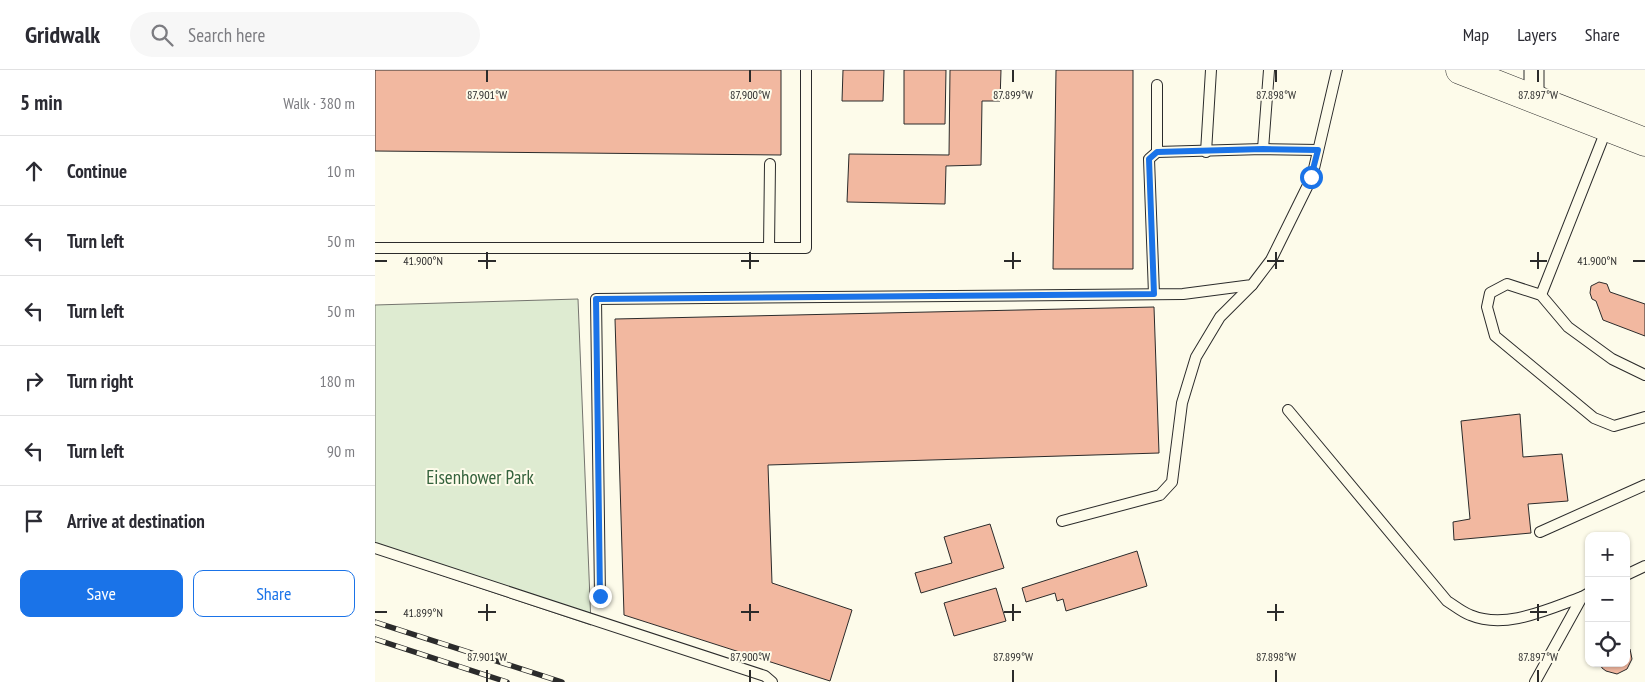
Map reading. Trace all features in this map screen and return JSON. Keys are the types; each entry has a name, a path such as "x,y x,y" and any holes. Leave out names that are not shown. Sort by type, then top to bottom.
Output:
{"main road":[{"path":"1460,70 1645,142"}],"street":[{"path":"1534,70 1534,98"}],"lane":[{"path":"375,248 806,248 806,70"},
{"path":"1206,152 1211,70"},
{"path":"1263,149 1269,70"},
{"path":"1062,521 1160,495 1173,482 1183,403 1196,357 1219,317 1252,285 1275,252 1311,177 1337,70"},
{"path":"1157,85 1157,152"},
{"path":"1541,295 1607,127"},
{"path":"1154,294 1149,159 1157,152 1263,149 1318,150"},
{"path":"769,248 770,164"},
{"path":"1645,374 1612,359 1568,327 1541,295 1507,284 1490,293 1487,307 1495,336 1594,418 1614,426 1645,417"},
{"path":"600,596 596,299 1183,294 1252,285"},
{"path":"1288,410 1447,601 1471,616 1495,621 1523,617 1585,595"},
{"path":"1540,532 1645,485"},
{"path":"375,548 765,676 772,682"},
{"path":"1630,574 1645,566"},
{"path":"1535,682 1585,595"}],"green space":[{"name":"Eisenhower Park","path":"578,299 591,625 375,553 375,305"}],"building":[{"path":"375,70 781,70 781,155 375,151"},
{"path":"843,70 884,70 883,101 842,101"},
{"path":"904,70 946,70 945,124 904,124"},
{"path":"950,70 1001,70 1000,101 982,101 981,165 946,166 945,204 847,202 849,154 949,155"},
{"path":"1056,70 1133,70 1133,269 1053,269"},
{"path":"1599,282 1607,284 1610,292 1645,304 1645,336 1603,320 1596,301 1592,299 1590,293 1591,286"},
{"path":"1154,307 1159,453 768,465 772,583 852,610 830,681 624,615 615,319"},
{"path":"1520,414 1523,457 1562,454 1568,501 1528,504 1531,533 1454,540 1453,522 1470,519 1461,421"},
{"path":"990,524 1004,568 921,593 915,573 952,563 944,537"},
{"path":"1137,551 1147,586 1066,611 1063,599 1057,601 1055,593 1026,602 1022,588"},
{"path":"996,588 1006,621 954,636 944,603"},
{"path":"1602,667 1628,667 1617,674"}],"railway":[{"path":"375,622 562,682"},
{"path":"375,639 507,682"}],"route":[{"path":"600,596 596,299 1154,294 1149,159 1157,152 1263,149 1318,150 1311,177"}]}
